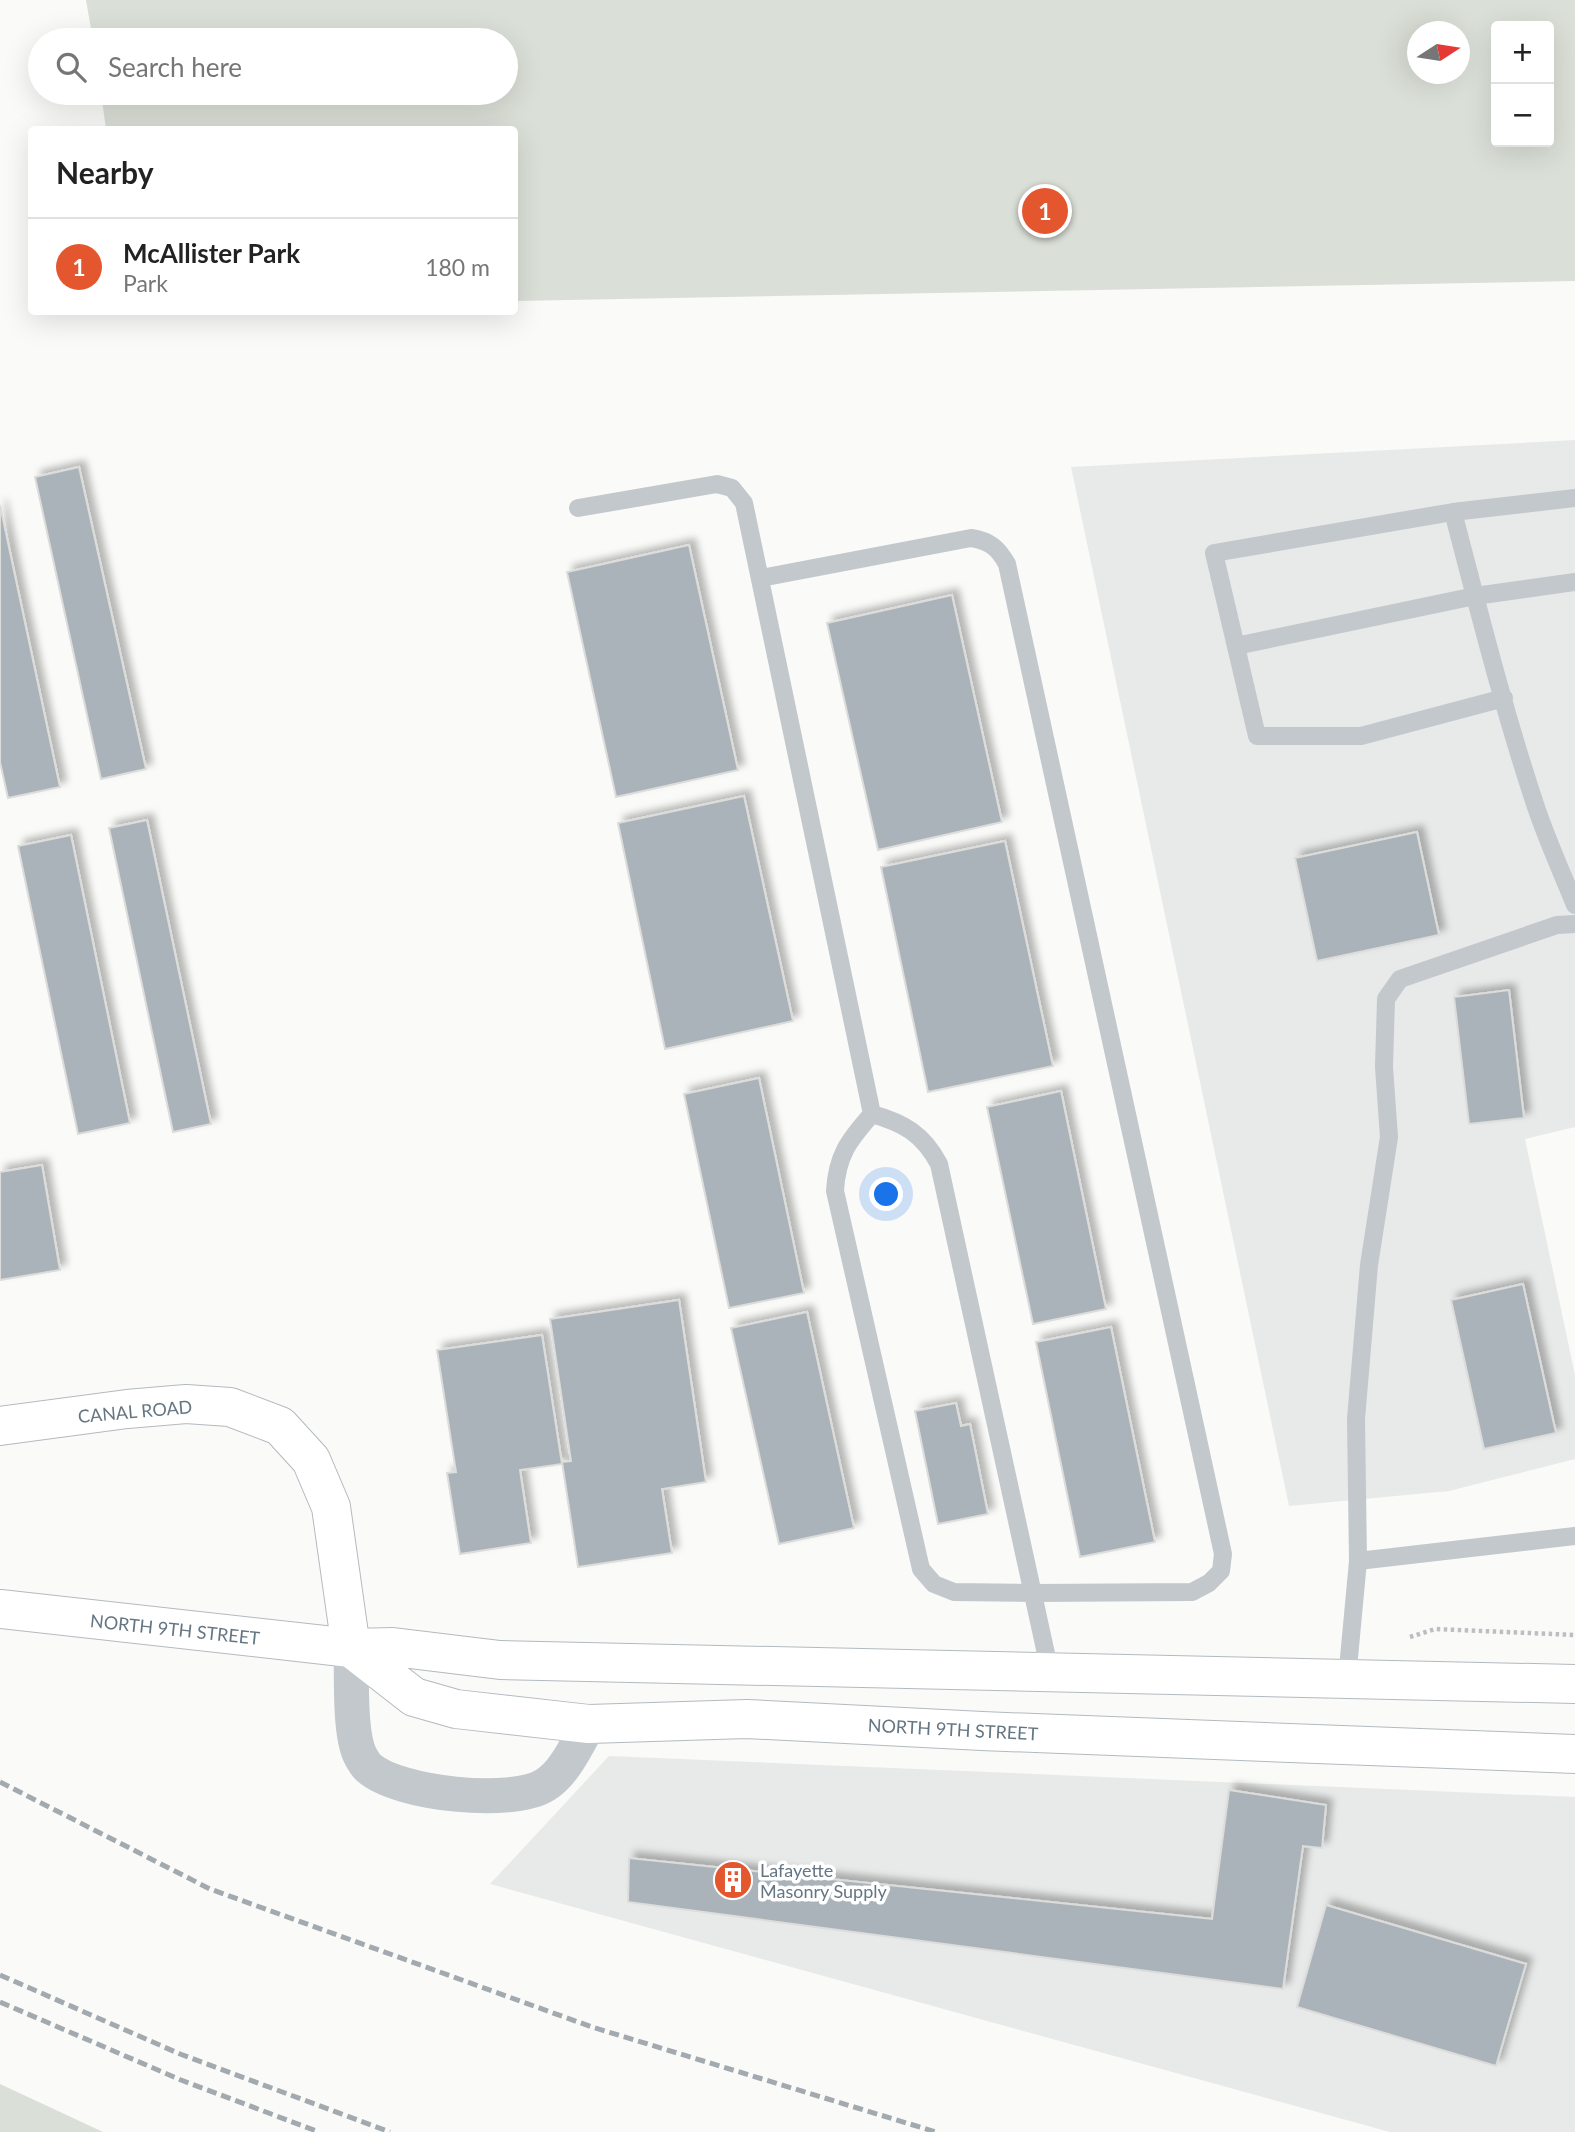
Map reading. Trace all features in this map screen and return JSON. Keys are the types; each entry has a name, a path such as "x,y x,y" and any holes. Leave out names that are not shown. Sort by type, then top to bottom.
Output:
{"main road":[{"name":"CANAL ROAD","path":"0,1426 186,1404 230,1407 280,1426 311,1460 331,1507 351,1648"},
{"name":"NORTH 9TH STREET","path":"0,1609 351,1648 393,1647 500,1660 1575,1684"},
{"name":"NORTH 9TH STREET","path":"351,1648 414,1697 456,1709 589,1724 747,1718 982,1731 1575,1754"}],"street":[{"path":"351,1648 355,1733 359,1753 369,1768 399,1784 465,1796 517,1795 545,1786 560,1771 589,1724"}],"lane":[{"path":"578,508 717,484 732,488 744,503 872,1114 843,1152 836,1170 835,1191 921,1569 934,1584 954,1592 1192,1592 1209,1583 1221,1571 1223,1554 1007,565 999,550 986,541 971,538 761,578"},
{"path":"1504,698 1361,736 1257,736 1214,553 1453,512 1575,498"},
{"path":"1453,512 1538,811 1575,905"},
{"path":"1236,646 1475,596 1575,582"},
{"path":"1347,1679 1358,1561 1356,1419 1369,1265 1389,1137 1384,1067 1387,999 1400,979 1557,925 1575,924"},
{"path":"872,1114 896,1121 911,1130 929,1145 939,1164 1050,1672"},
{"path":"1358,1561 1575,1536"}],"path":[{"path":"1410,1637 1435,1629 1575,1635"}],"shaded area":[{"path":"86,0 1575,0 1575,281 518,301 518,126 106,126 103,105 518,105 518,28 91,28"},
{"path":"1575,440 1575,1127 1525,1139 1575,1375 1575,1459 1449,1491 1289,1506 1071,467"},
{"path":"609,1756 1575,1797 1575,2132 1390,2132 490,1884"},
{"path":"0,2084 103,2132 0,2132"}],"building":[{"path":"79,467 146,769 101,779 35,477"},
{"path":"0,505 60,787 8,798 0,762"},
{"path":"689,545 738,770 616,797 567,572"},
{"path":"952,595 1002,822 878,850 827,623"},
{"path":"744,796 793,1021 665,1049 618,823"},
{"path":"147,820 211,1124 173,1132 109,828"},
{"path":"1417,832 1439,935 1317,961 1295,858"},
{"path":"71,835 130,1123 78,1134 18,846"},
{"path":"1005,841 1053,1066 928,1092 881,867"},
{"path":"1509,990 1524,1118 1469,1124 1454,997"},
{"path":"759,1078 804,1293 729,1308 684,1094"},
{"path":"1061,1091 1106,1309 1033,1324 987,1107"},
{"path":"42,1165 60,1270 0,1280 0,1172"},
{"path":"1523,1284 1556,1433 1484,1449 1451,1300"},
{"path":"679,1300 706,1482 662,1489 672,1553 578,1567 562,1462 571,1461 550,1319"},
{"path":"807,1312 854,1528 779,1544 731,1328"},
{"path":"1111,1327 1155,1542 1080,1557 1036,1342"},
{"path":"542,1335 562,1464 520,1470 531,1543 460,1554 447,1473 456,1472 437,1350"},
{"path":"956,1403 961,1426 970,1424 988,1514 938,1524 915,1411"},
{"name":"Lafayette Masonry Supply","path":"1229,1790 1326,1805 1322,1848 1303,1846 1283,1989 628,1902 629,1858 1212,1919"},
{"path":"1326,1905 1526,1964 1496,2066 1297,2007"}],"railway":[{"path":"0,1782 210,1889 592,2027 936,2132"},
{"path":"0,1975 180,2054 390,2132"},
{"path":"0,2002 181,2080 319,2132"}],"place":[{"name":"McAllister Park","path":"1045,211"},
{"name":"Lafayette Masonry Supply","path":"733,1880"}]}
